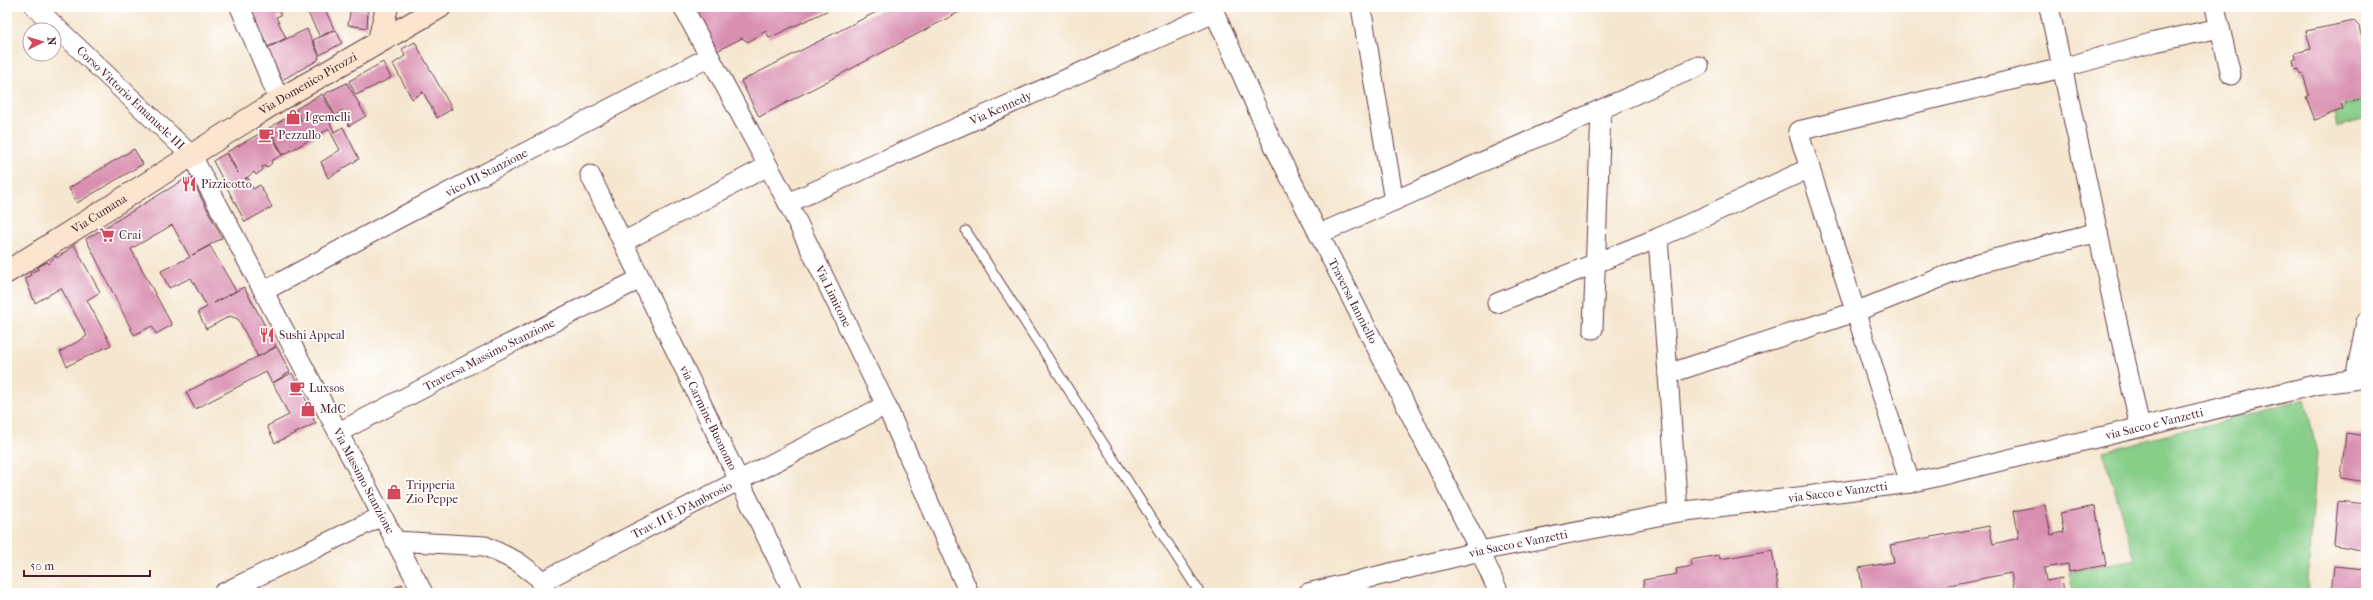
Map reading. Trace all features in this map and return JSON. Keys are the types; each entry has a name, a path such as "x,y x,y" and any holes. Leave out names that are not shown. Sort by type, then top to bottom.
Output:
{"street":[{"name":"Corso Vittorio Emanuele III","path":"35,7 192,156"},
{"path":"240,7 279,100"},
{"path":"379,40 386,7"},
{"path":"392,7 398,18 425,15"},
{"name":"Via Limitone","path":"683,7 788,203 886,405 969,593"},
{"path":"1360,7 1394,201"},
{"path":"2049,7 2140,426"},
{"path":"2215,7 2231,75"},
{"name":"Via Kennedy","path":"788,203 1213,10"},
{"name":"Traversa Ianniello","path":"1213,10 1272,142 1320,234 1480,552 1499,593"},
{"name":"Via Domenico Pirozzi","path":"192,156 279,100 379,40 425,15"},
{"path":"1910,483 1798,131 2062,68 2155,42 2220,28"},
{"name":"vico III Stanzione","path":"264,291 399,218 709,57"},
{"path":"1320,234 1699,66"},
{"path":"1593,329 1601,110"},
{"name":"Via Cumana","path":"7,272 192,156"},
{"name":"Via Massimo Stanzione","path":"192,156 423,593"},
{"path":"622,242 768,166"},
{"path":"1497,303 1658,238 1810,168"},
{"name":"via Carmine Buonomo","path":"590,175 794,593"},
{"path":"1668,374 1856,312 1975,264 2098,232"},
{"path":"1658,238 1678,512"},
{"name":"Traversa Massimo Stanzione","path":"339,432 493,352 640,279"},
{"path":"2360,378 2366,322"},
{"name":"via Sacco e Vanzetti","path":"1308,593 1480,552 1678,512 1910,483 2140,426 2315,385 2360,378"},
{"name":"Trav. II F. D'Ambrosio","path":"544,588 739,482 886,405"},
{"path":"223,593 382,516"},
{"path":"396,540 485,546 518,562 539,578 544,588"}],"lane":[{"path":"966,231 1200,593"}],"green space":[{"path":"2363,100 2366,119 2337,127 2334,113 2344,109 2343,105"},
{"path":"2305,398 2317,453 2307,593 2073,593 2069,572 2135,559 2103,451 2250,414"}],"building":[{"path":"277,7 281,15 276,17 286,38 268,47 249,8"},
{"path":"305,7 324,7 334,29 320,37"},
{"path":"351,7 368,11 367,28 348,25"},
{"path":"691,7 835,7 769,38 766,31 748,42 742,38 715,52"},
{"path":"886,7 964,7 965,9 759,117 741,81"},
{"path":"2354,21 2359,26 2366,56 2366,99 2341,104 2343,109 2315,120 2306,97 2309,95 2303,74 2300,75 2299,69 2295,70 2293,60 2296,59 2295,53 2311,49 2306,31"},
{"path":"307,29 319,56 318,60 282,80 267,48"},
{"path":"336,30 342,43 320,55 313,40"},
{"path":"415,42 452,109 437,118 423,92 412,99 393,64 405,56 402,49"},
{"path":"383,62 391,78 356,95 349,81"},
{"path":"347,83 366,116 349,126 342,110 336,116 324,94"},
{"path":"322,94 334,115 328,118 334,132 343,127 359,159 328,178 321,162 340,150 329,129 283,155 269,128 296,112 302,122 296,109"},
{"path":"268,129 282,155 271,161 272,163 266,168 266,166 262,167 263,170 256,175 254,172 242,181 248,178 253,189 260,185 272,207 245,222 213,161 226,153 238,173 227,152"},
{"path":"134,149 143,164 77,203 69,188"},
{"path":"190,176 222,238 192,255 210,246 236,291 214,303 244,287 276,346 258,357 238,319 230,316 206,329 198,312 207,307 191,278 169,288 161,271 190,257 172,225 131,249 172,325 156,334 152,326 134,335 86,239"},
{"path":"74,245 100,292 87,300 111,345 67,366 60,352 87,336 61,288 35,303 25,278 31,275 30,273 39,269 38,267 47,262 48,264 56,256 57,258"},
{"path":"277,347 290,372 272,383 266,372 195,409 186,392"},
{"path":"292,373 315,417 313,419 316,423 275,443 267,426 289,415 273,383"},
{"path":"2346,433 2366,436 2366,482 2341,478"},
{"path":"2338,501 2366,504 2366,551 2334,545"},
{"path":"2045,505 2051,535 2064,532 2060,513 2095,506 2106,565 2069,572 2068,564 2044,568 2046,581 2062,578 2064,593 2015,593 2011,573 1908,593 1863,593 1859,568 1894,562 1890,545 1989,526 1993,544 2019,538 2014,511"},
{"path":"1772,550 1779,593 1645,593 1643,580 1677,574 1676,569 1692,566 1690,560 1719,555 1720,559"},
{"path":"2334,566 2366,569 2364,593 2331,593"},
{"path":"402,584 407,593 384,593"}],"place":[{"name":"I gemelli","path":"293,117"},
{"name":"Pezzullo","path":"266,135"},
{"name":"Pizzicotto","path":"189,184"},
{"name":"Crai","path":"107,235"},
{"name":"Sushi Appeal","path":"267,335"},
{"name":"Luxsos","path":"297,388"},
{"name":"MdC","path":"308,409"},
{"name":"Tripperia Zio Peppe","path":"394,492"}]}
